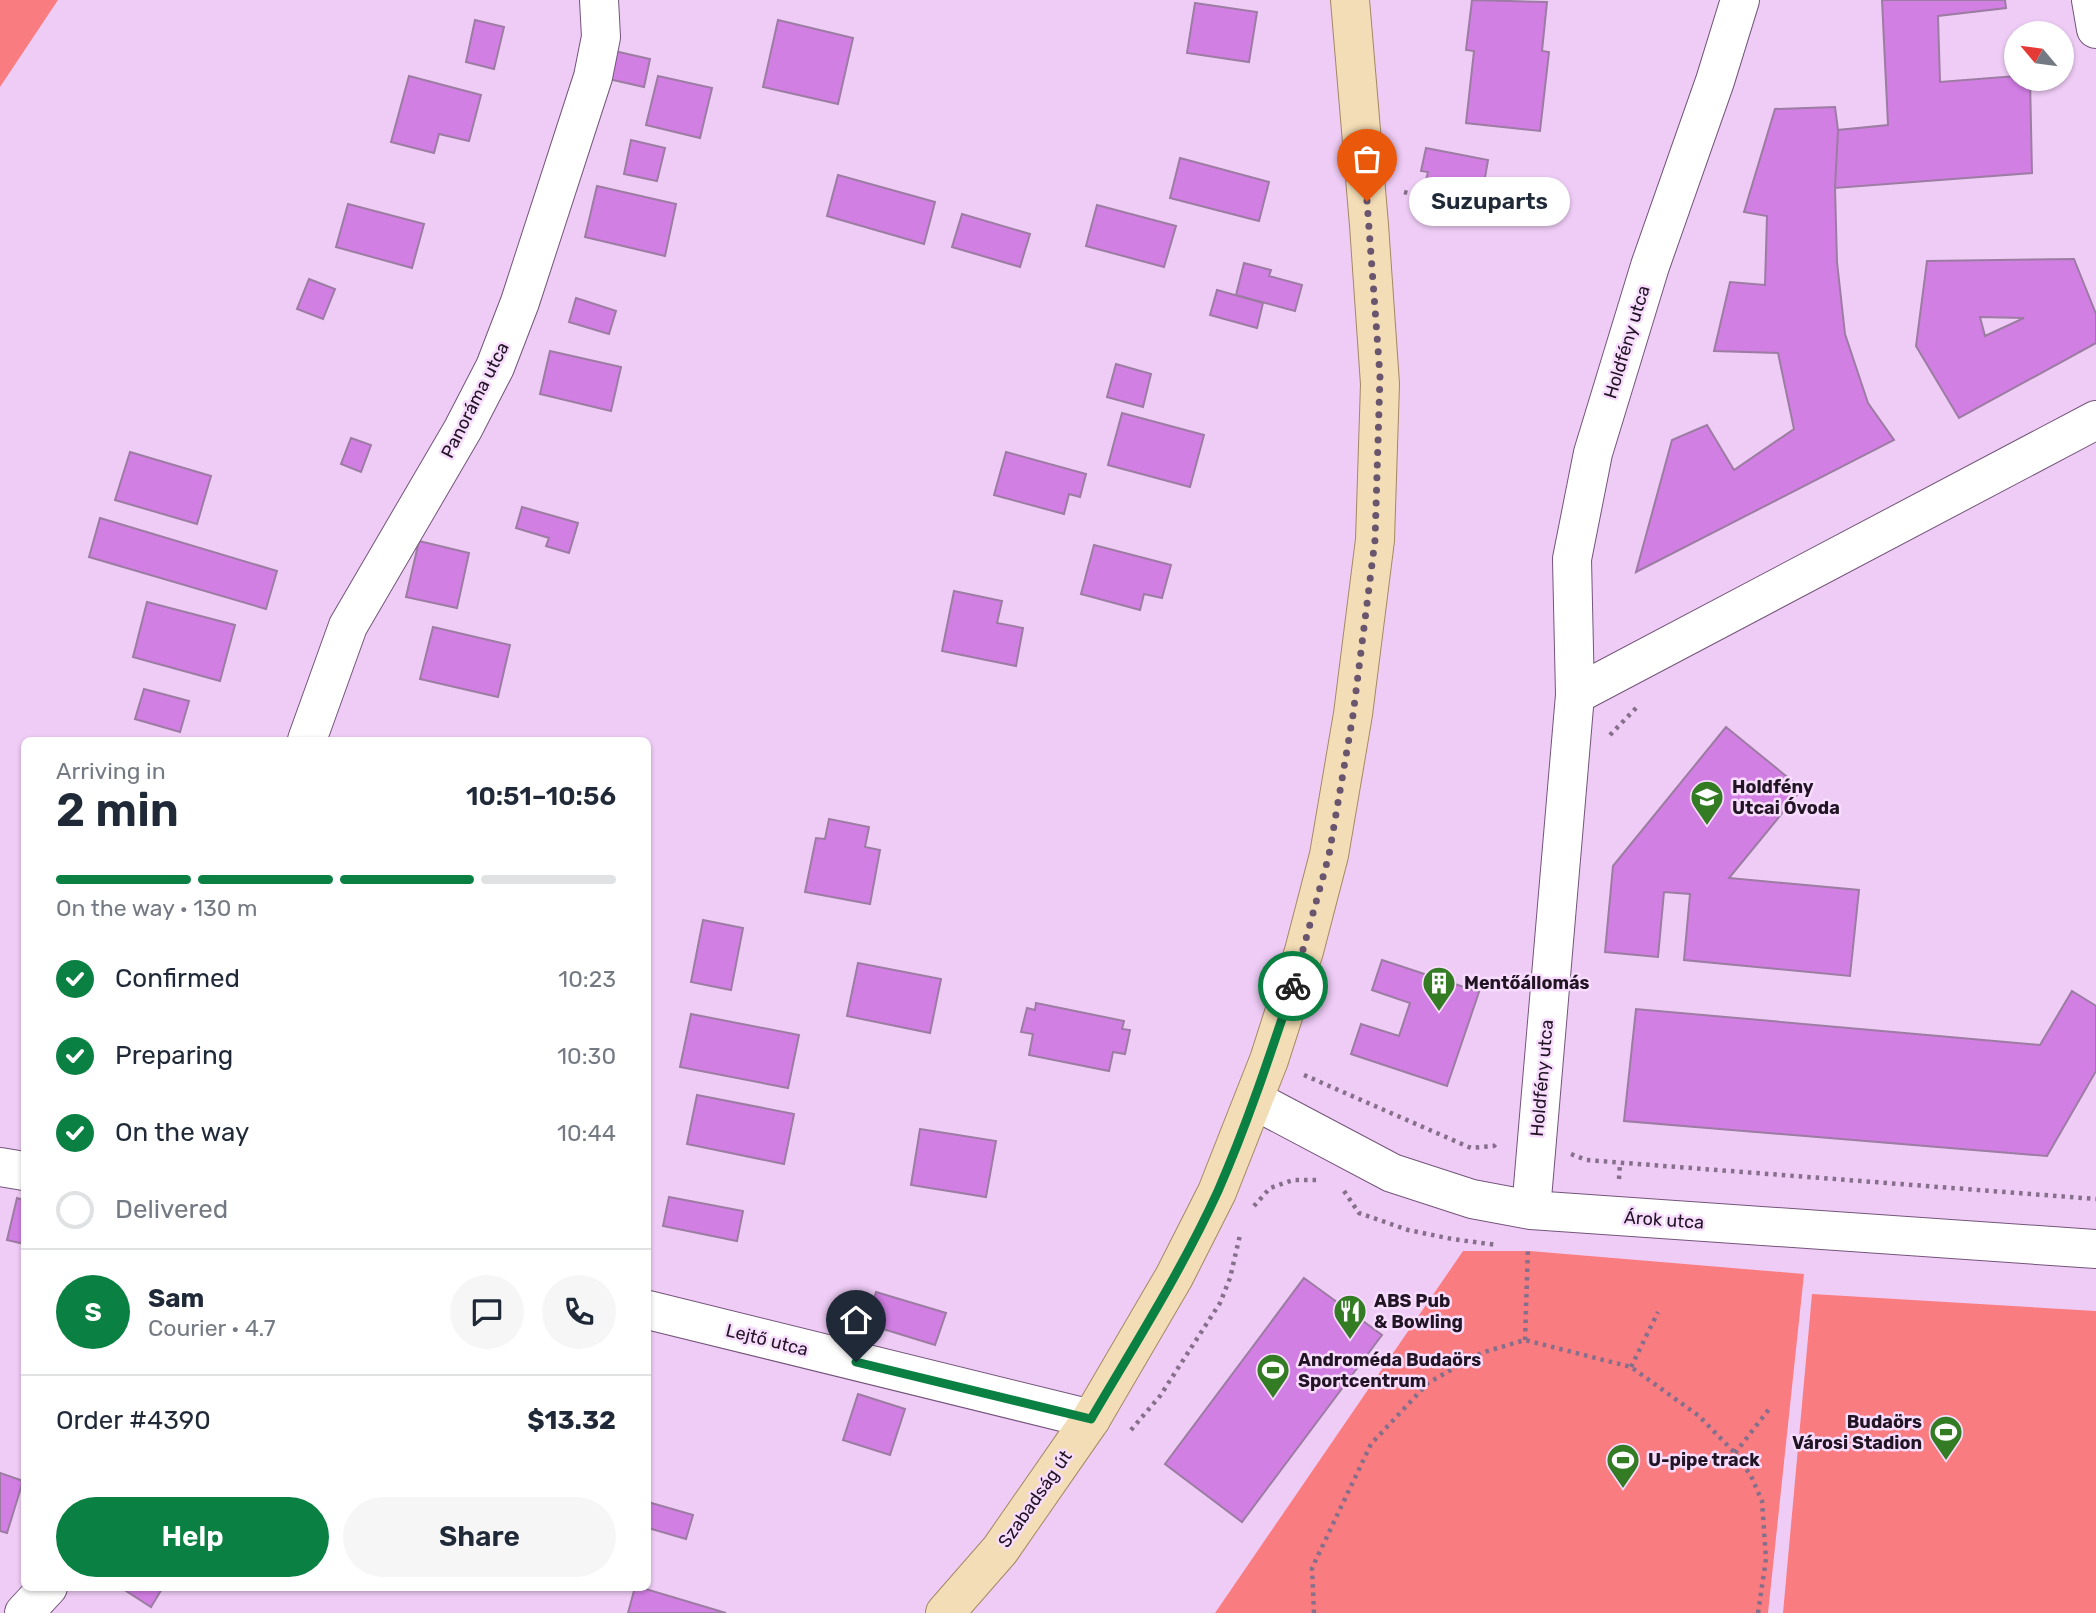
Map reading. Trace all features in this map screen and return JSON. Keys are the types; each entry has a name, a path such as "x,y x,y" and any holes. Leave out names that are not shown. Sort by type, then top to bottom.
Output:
{"main road":[{"name":"Szabadság út","path":"945,1613 1000,1550 1091,1419 1193,1240 1217,1192 1269,1059 1304,951 1329,855 1353,715 1375,540 1380,376 1350,0"}],"street":[{"name":"Panoráma utca","path":"308,737 348,626 463,429 495,367 520,302 593,77 601,37 599,0"},
{"name":"Holdfény utca","path":"1530,1228 1575,695 1572,559 1593,453 1650,266 1740,0"},
{"path":"2091,0 2096,29"},
{"path":"1575,695 2096,420"},
{"name":"Árok utca","path":"1254,1100 1392,1173 1472,1199 1530,1228 2096,1249"},
{"path":"0,1167 21,1170"},
{"name":"Lejtő utca","path":"651,1311 1091,1419"},
{"path":"24,1613 44,1591"}],"path":[{"path":"1402,191 1436,201"},
{"path":"1570,747 1606,739 1644,700"},
{"path":"1269,1059 1471,1148 1494,1146 1510,1131 1586,1160 2096,1199"},
{"path":"1250,1210 1270,1188 1293,1180 1317,1179 1330,1184"},
{"path":"1343,1189 1359,1213 1408,1230 1452,1240 1502,1245"},
{"path":"1515,1246 1530,1228"},
{"path":"1128,1433 1160,1396 1220,1303 1230,1279 1242,1231"},
{"path":"1631,1367 1658,1312"},
{"path":"1314,1613 1312,1568 1371,1444 1428,1383 1481,1353 1525,1340 1631,1367 1699,1416 1735,1453 1751,1476 1762,1501 1766,1559 1758,1613"},
{"path":"1735,1453 1770,1408"}],"shaded area":[{"path":"0,0 58,0 0,87"},
{"path":"1463,1251 1530,1251 1804,1274 1768,1613 1215,1613"},
{"name":"Budaörs Városi Stadion","path":"1812,1294 2096,1311 2096,1613 1783,1613"}],"building":[{"path":"1472,0 1547,2 1542,51 1549,52 1540,131 1466,123 1474,51 1466,50"},
{"path":"1882,0 2005,0 2006,8 1938,16 1940,82 2004,77 2004,91 2030,91 2032,173 1835,188 1838,130 1888,125"},
{"path":"1195,3 1257,12 1249,62 1187,53"},
{"path":"475,20 504,27 494,69 466,62"},
{"path":"778,20 853,38 838,104 763,87"},
{"path":"610,50 650,59 644,87 604,78"},
{"path":"409,76 481,95 469,141 439,134 434,153 391,142"},
{"path":"658,76 712,88 700,138 646,125"},
{"path":"1835,107 1838,130 1835,188 1837,262 1845,334 1868,403 1894,440 1636,572 1672,440 1707,425 1734,470 1794,429 1778,353 1714,351 1730,282 1765,285 1767,216 1744,212 1775,109"},
{"path":"631,140 665,148 657,181 624,174"},
{"path":"1426,148 1488,160 1482,195 1425,184 1428,172 1421,171"},
{"path":"1180,158 1269,182 1259,221 1170,198"},
{"path":"838,175 935,202 924,244 827,216"},
{"path":"597,186 676,204 665,256 585,237"},
{"path":"348,204 424,224 412,268 336,247"},
{"path":"1097,205 1176,226 1164,267 1086,246"},
{"path":"962,214 1030,234 1020,267 952,247"},
{"path":"2074,259 2096,314 2096,343 1959,418 1916,346 1927,261","holes":["1980,317 2024,318 1985,336"]},
{"path":"1244,263 1271,270 1269,276 1302,285 1295,311 1236,295"},
{"path":"309,279 335,289 323,319 297,309"},
{"path":"1217,290 1263,303 1257,328 1210,315"},
{"path":"576,298 616,311 609,334 569,322"},
{"path":"550,351 621,367 611,411 540,394"},
{"path":"1116,364 1151,374 1143,407 1107,397"},
{"path":"1122,413 1204,435 1190,487 1108,465"},
{"path":"351,438 371,445 361,472 341,464"},
{"path":"130,452 211,476 197,524 115,500"},
{"path":"1006,452 1086,474 1080,497 1069,494 1064,514 994,495"},
{"path":"522,507 578,523 569,553 546,546 549,538 516,528"},
{"path":"100,518 277,571 266,609 89,557"},
{"path":"419,541 469,553 457,608 406,597"},
{"path":"1094,545 1171,565 1162,598 1144,594 1140,610 1081,594"},
{"path":"954,591 1002,601 997,623 1023,628 1016,666 942,651"},
{"path":"147,602 235,625 220,681 133,657"},
{"path":"433,627 510,645 498,697 420,679"},
{"path":"144,689 189,701 180,732 135,719"},
{"name":"Holdfény Utcai Óvoda","path":"1726,727 1802,789 1729,878 1859,890 1850,976 1684,960 1690,894 1664,892 1658,957 1605,952 1613,866"},
{"path":"829,819 869,827 865,847 880,850 870,904 805,892 816,838 825,839"},
{"path":"703,920 743,928 731,990 691,982"},
{"name":"Mentőállomás","path":"1382,960 1479,992 1447,1086 1351,1054 1361,1024 1399,1036 1410,1003 1372,990"},
{"path":"858,963 941,979 930,1033 847,1016"},
{"path":"2072,991 2096,1006 2096,1071 2047,1156 1624,1121 1636,1009 2040,1045"},
{"path":"1036,1003 1124,1021 1122,1029 1130,1030 1125,1054 1113,1052 1109,1071 1029,1055 1033,1034 1021,1032 1027,1008 1035,1010"},
{"path":"691,1014 799,1035 788,1088 680,1067"},
{"path":"697,1095 794,1114 784,1164 687,1144"},
{"path":"920,1129 996,1141 986,1197 911,1185"},
{"path":"669,1197 743,1211 737,1241 663,1226"},
{"path":"17,1198 21,1199 21,1243 7,1240"},
{"name":"Androméda Budaörs Sportcentrum","path":"1304,1278 1382,1335 1242,1522 1165,1464"},
{"path":"876,1292 946,1313 935,1345 867,1324"},
{"path":"858,1394 905,1409 890,1455 843,1440"},
{"path":"0,1473 21,1480 21,1488 7,1533 0,1531"},
{"path":"651,1503 693,1515 686,1539 651,1529"},
{"path":"126,1591 161,1591 151,1607"},
{"path":"634,1591 651,1591 726,1613 628,1613"}],"way so far":[{"path":"1293,986 1329,855 1353,715 1375,540 1380,376 1367,201"}],"place":[{"name":"Suzuparts","path":"1367,201"},
{"name":"Holdfény Utcai Óvoda","path":"1707,827"},
{"name":"Mentőállomás","path":"1439,1013"},
{"name":"ABS Pub & Bowling","path":"1350,1341"},
{"name":"Androméda Budaörs Sportcentrum","path":"1273,1400"},
{"name":"Budaörs Városi Stadion","path":"1946,1462"},
{"name":"U-pipe track","path":"1623,1490"}],"route":[{"path":"856,1362 1091,1419 1174,1277 1217,1192 1254,1100 1293,986"}]}
